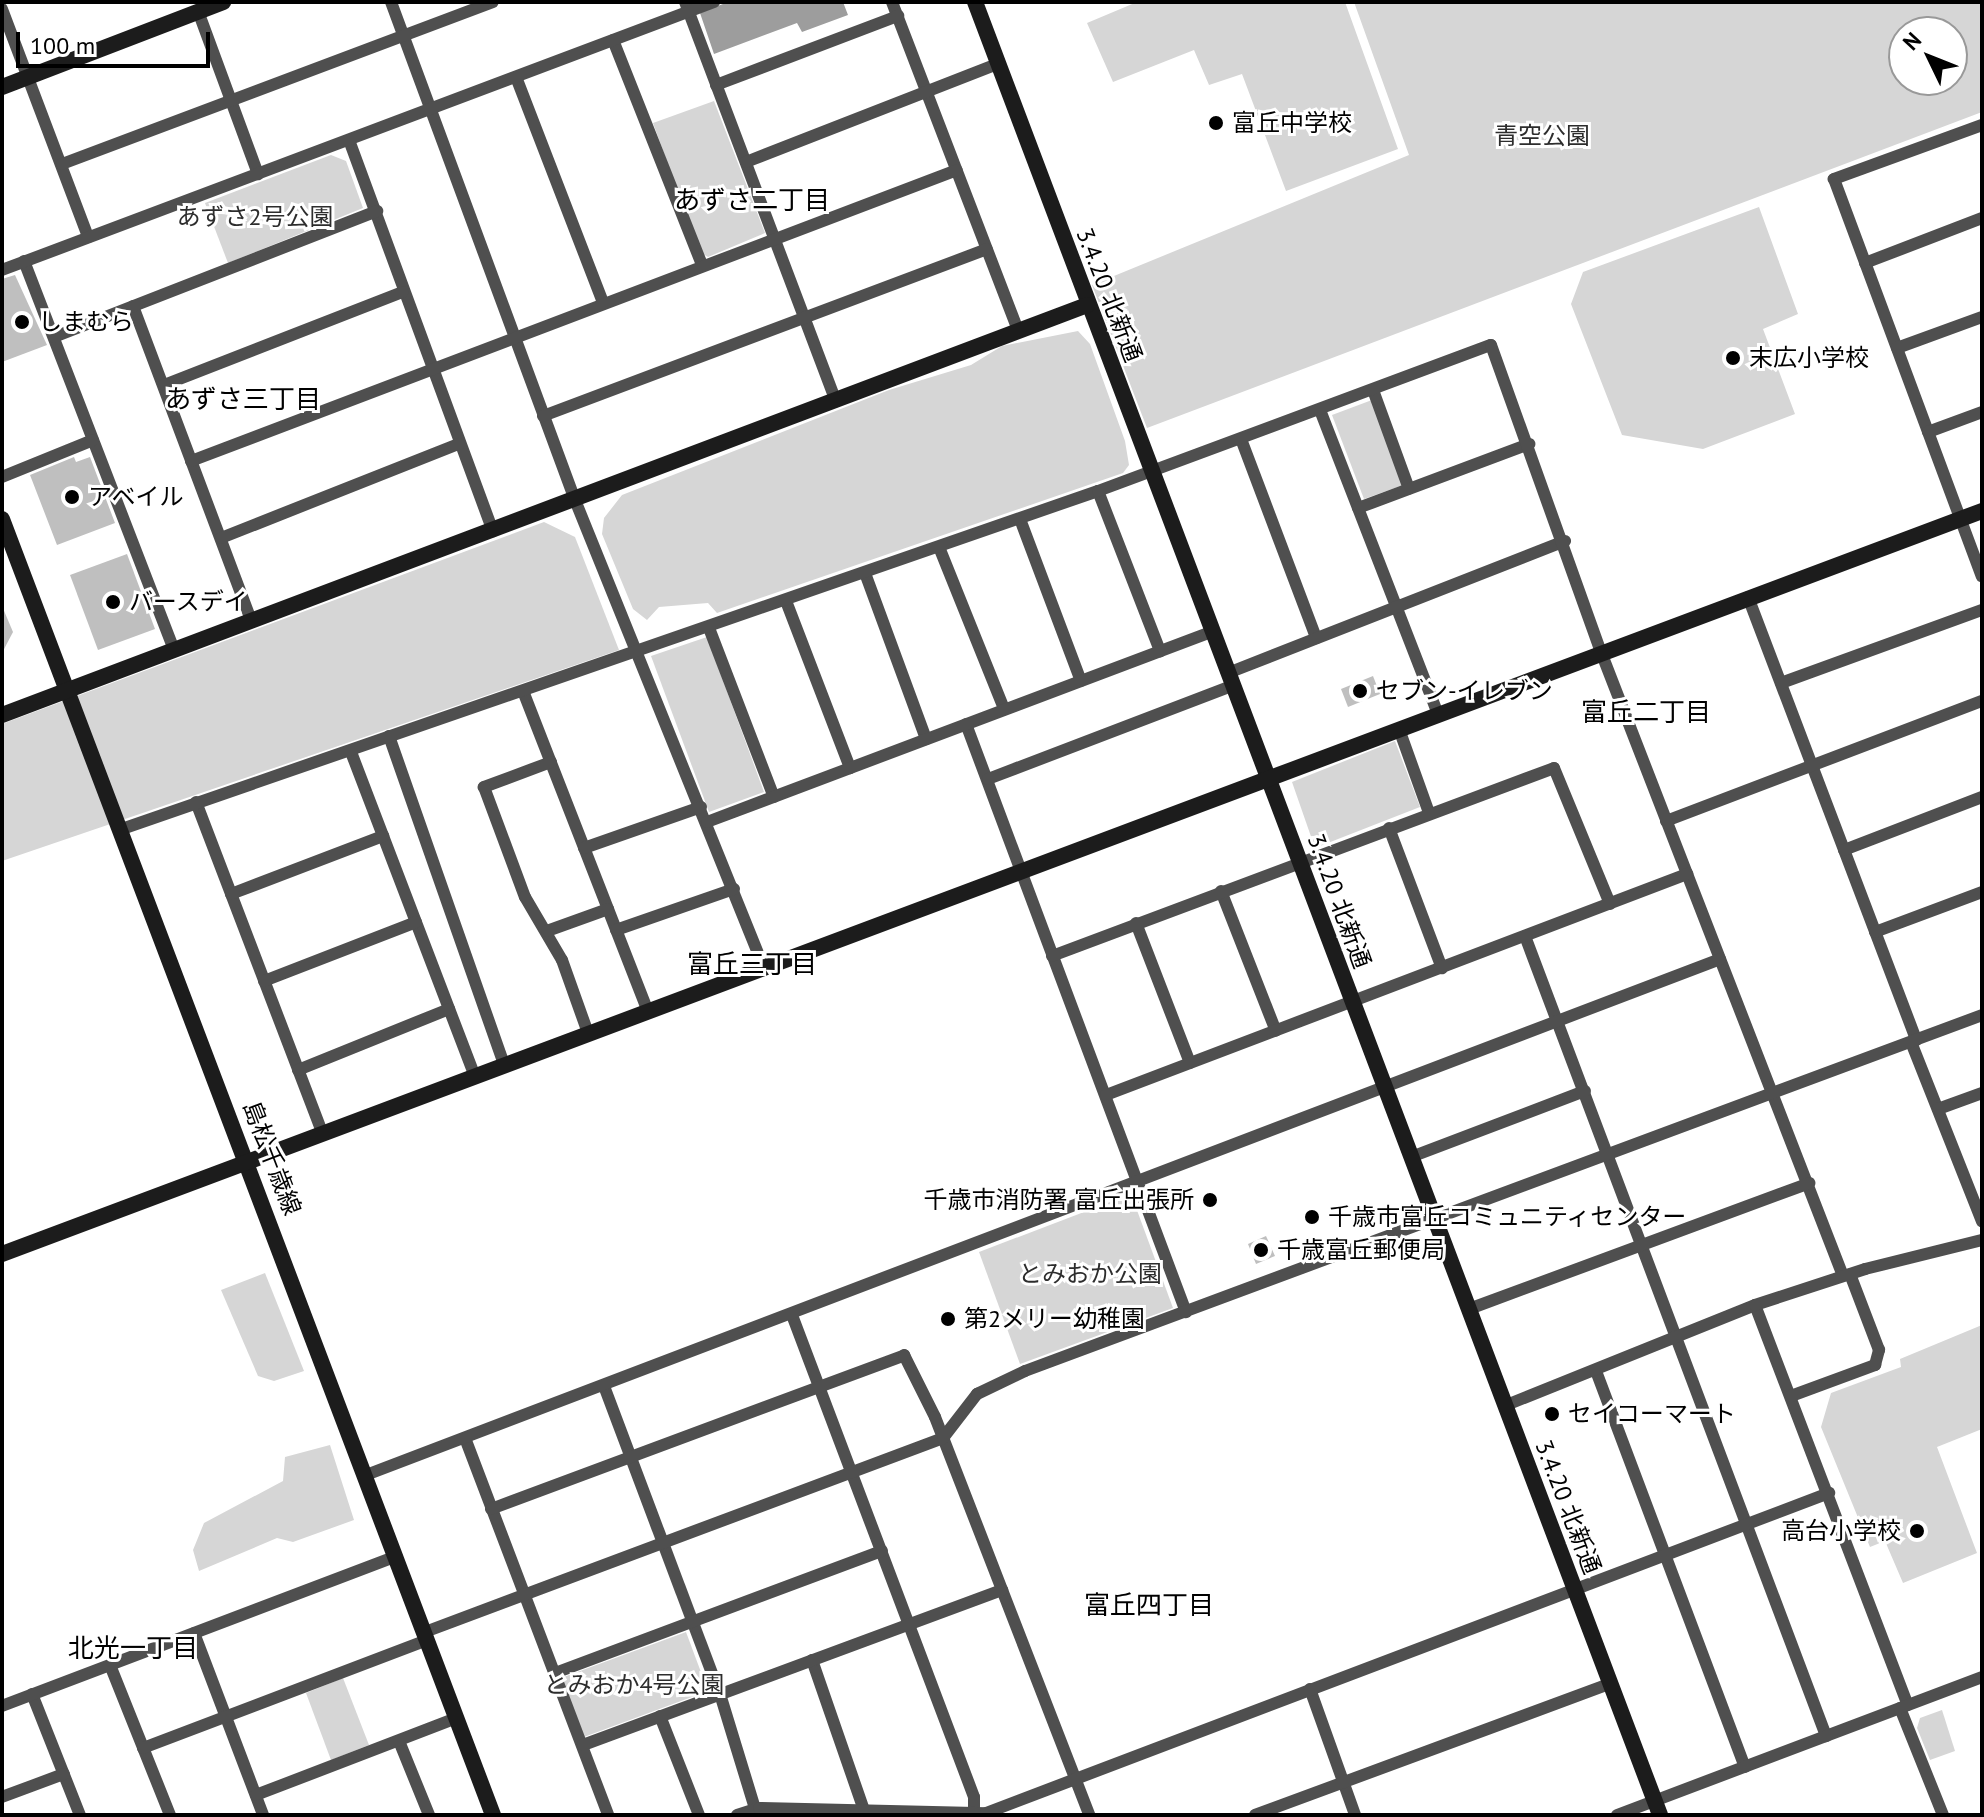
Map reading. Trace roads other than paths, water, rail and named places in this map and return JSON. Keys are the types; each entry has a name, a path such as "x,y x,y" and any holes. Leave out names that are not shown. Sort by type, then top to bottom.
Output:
{"street":[{"path":"2,87 223,2"},
{"path":"391,2 513,338 634,654 701,807 764,968"},
{"path":"62,164 493,2"},
{"path":"2,270 613,40 686,7 714,2"},
{"path":"892,2 1018,331"},
{"name":"3.4.20 北新通","path":"975,2 1087,305 1269,779 1350,1002 1436,1220 1657,1808"},
{"path":"686,7 801,317 836,401"},
{"path":"2,9 88,237"},
{"path":"198,11 258,174"},
{"path":"716,85 898,16"},
{"path":"613,40 702,265"},
{"path":"746,162 998,64"},
{"path":"516,77 603,303"},
{"path":"1982,125 1834,179 1982,576"},
{"path":"349,140 493,531"},
{"path":"191,461 957,170"},
{"path":"54,337 377,211"},
{"path":"1865,263 1982,218"},
{"path":"543,416 987,249"},
{"path":"24,261 174,650"},
{"path":"164,385 403,292"},
{"path":"2,715 1087,305"},
{"path":"133,306 251,620"},
{"path":"1897,348 1982,317"},
{"path":"119,830 1020,519 1491,345 1565,541 1601,652 1666,821 1809,1183 1879,1350 1875,1365 1791,1396"},
{"path":"1373,390 1409,489"},
{"path":"1320,410 1438,714"},
{"path":"1928,432 1982,412"},
{"path":"1241,439 1316,638"},
{"path":"2,477 93,440"},
{"path":"221,538 459,444"},
{"path":"1358,508 1529,444"},
{"path":"1098,491 1160,651"},
{"path":"2,1254 1982,511"},
{"name":"島松千歳線","path":"2,519 249,1162 493,1815"},
{"path":"1020,519 1081,681"},
{"path":"988,779 1230,680 1316,638 1565,541"},
{"path":"939,547 1004,709"},
{"path":"865,573 926,739"},
{"path":"1748,597 1982,1221"},
{"path":"786,601 850,768"},
{"path":"1781,683 1982,610"},
{"path":"709,628 774,797"},
{"path":"707,822 1211,632"},
{"path":"523,691 648,1011"},
{"path":"1666,821 1982,701"},
{"path":"966,724 1186,1312"},
{"path":"1399,729 1429,813"},
{"path":"389,736 504,1065"},
{"path":"351,752 475,1076"},
{"path":"551,762 484,787 525,897 547,931 588,1033"},
{"path":"1052,956 1554,768 1610,904"},
{"path":"1844,850 1982,797"},
{"path":"196,802 323,1134"},
{"path":"584,848 701,807"},
{"path":"1389,828 1442,968"},
{"path":"231,894 383,836"},
{"path":"1106,1095 1687,874"},
{"path":"616,930 734,889"},
{"path":"1221,891 1276,1031"},
{"path":"1875,932 1982,892"},
{"path":"547,931 608,909"},
{"path":"264,981 416,922"},
{"path":"1136,923 1190,1063"},
{"path":"1525,936 1826,1736"},
{"path":"366,1475 1560,1025 1720,959"},
{"path":"298,1070 449,1009"},
{"path":"143,1748 524,1594 943,1438 977,1394 1186,1312 1982,1015"},
{"path":"1411,1157 1585,1091"},
{"path":"1938,1109 1982,1093"},
{"path":"1469,1309 1809,1183"},
{"path":"1504,1406 1677,1340 1755,1305 1847,1275 1982,1240"},
{"path":"1755,1305 1829,1493 1943,1815"},
{"path":"792,1315 974,1797 974,1813"},
{"path":"491,1509 904,1355 943,1438 1089,1815"},
{"path":"1596,1371 1745,1767"},
{"path":"604,1386 720,1694 757,1812"},
{"path":"465,1438 608,1815"},
{"path":"737,1815 864,1810 974,1813 1575,1593 1748,1528 1829,1493"},
{"path":"555,1673 882,1551"},
{"path":"2,1706 396,1556"},
{"path":"583,1745 1002,1590"},
{"path":"194,1633 263,1815"},
{"path":"812,1660 864,1810"},
{"path":"110,1665 170,1815"},
{"path":"1617,1815 1657,1808 1745,1767 1982,1677"},
{"path":"1255,1815 1609,1684"},
{"path":"1310,1689 1355,1815"},
{"path":"32,1694 80,1815"},
{"path":"660,1716 699,1815"},
{"path":"256,1795 457,1718"},
{"path":"399,1741 429,1815"},
{"path":"2,1797 64,1774"}],"place":[{"name":"富丘中学校","path":"1216,123"},
{"name":"しまむら","path":"22,322"},
{"name":"末広小学校","path":"1733,358"},
{"name":"アベイル","path":"72,497"},
{"name":"バースデイ","path":"113,602"},
{"name":"セブン-イレブン","path":"1360,691"},
{"name":"千歳市消防署 富丘出張所","path":"1210,1200"},
{"name":"千歳市富丘コミュニティセンター","path":"1312,1217"},
{"name":"千歳富丘郵便局","path":"1261,1250"},
{"name":"第2メリー幼稚園","path":"948,1319"},
{"name":"セイコーマート","path":"1552,1414"},
{"name":"高台小学校","path":"1917,1531"}],"district":[{"name":"あずさ二丁目","path":"752,200"},
{"name":"あずさ三丁目","path":"243,399"},
{"name":"富丘二丁目","path":"1646,712"},
{"name":"富丘三丁目","path":"752,964"},
{"name":"富丘四丁目","path":"1149,1605"},
{"name":"北光一丁目","path":"133,1648"}],"park label":[{"name":"青空公園","path":"1542,136"},
{"name":"あずさ2号公園","path":"255,217"},
{"name":"とみおか公園","path":"1090,1274"},
{"name":"とみおか4号公園","path":"634,1685"}]}
